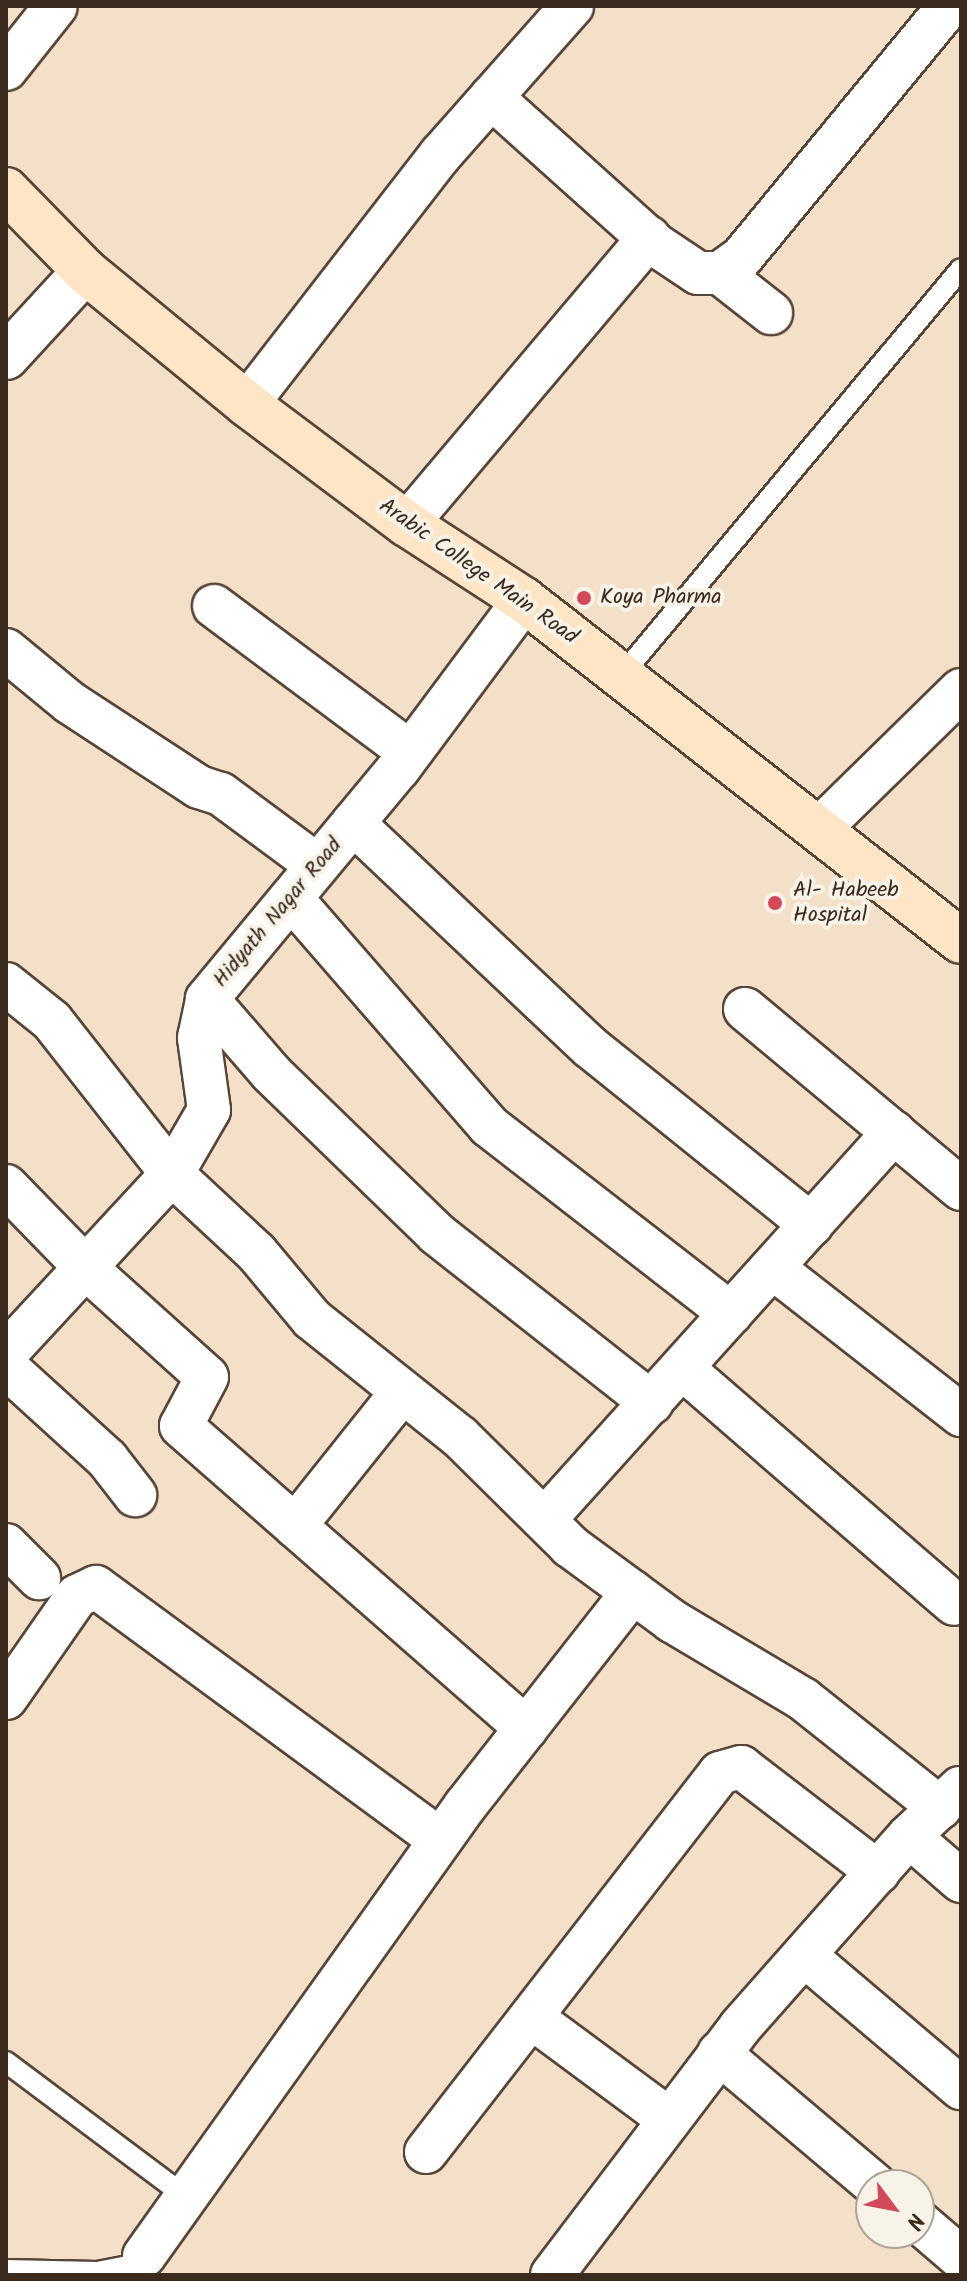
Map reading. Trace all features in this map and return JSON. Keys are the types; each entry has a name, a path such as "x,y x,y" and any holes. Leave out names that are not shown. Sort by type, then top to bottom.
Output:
{"main road":[{"name":"Arabic College Main Road","path":"6,190 85,271 247,404 407,524 524,600 961,941"}],"street":[{"path":"6,69 56,6"},
{"path":"247,404 491,97 572,6"},
{"path":"491,97 649,238 698,273 720,273 742,257 949,6"},
{"path":"407,524 649,238"},
{"path":"6,357 85,271"},
{"path":"720,273 771,313"},
{"name":"Hidyath Nagar Road","path":"6,1353 172,1174 209,1110 199,1038 207,999 410,752 524,600"},
{"path":"214,606 410,752"},
{"path":"6,650 69,702 199,787 221,794 317,865"},
{"path":"818,830 961,690"},
{"path":"353,823 590,1047 811,1225"},
{"path":"291,898 489,1126 731,1314"},
{"path":"6,984 52,1021 172,1174 256,1252 312,1319 460,1437 570,1546 633,1592 803,1699 950,1798 909,1836 719,2053 552,2275"},
{"path":"207,999 271,1073 437,1234 652,1403"},
{"path":"745,1009 961,1189"},
{"path":"545,1519 894,1132"},
{"path":"6,1186 87,1269 207,1377 181,1426 526,1728"},
{"path":"773,1268 961,1415"},
{"path":"6,1367 107,1459 135,1495"},
{"path":"682,1368 954,1604"},
{"path":"295,1526 402,1392"},
{"path":"6,1545 39,1578"},
{"path":"6,1698 77,1596 96,1587 440,1840"},
{"path":"144,2256 440,1840 633,1592"},
{"path":"426,2152 720,1773 741,1767 878,1872"},
{"path":"909,1836 961,1881"},
{"path":"804,1955 961,2088"},
{"path":"531,2017 669,2119"},
{"path":"719,2053 856,2169"},
{"path":"935,2236 961,2258"}],"lane":[{"path":"621,676 961,269"},
{"path":"6,2062 185,2196"},
{"path":"6,2270 97,2272 129,2266 144,2256"}],"place":[{"name":"Koya Pharma","path":"584,598"},
{"name":"Al- Habeeb Hospital","path":"775,903"}]}
